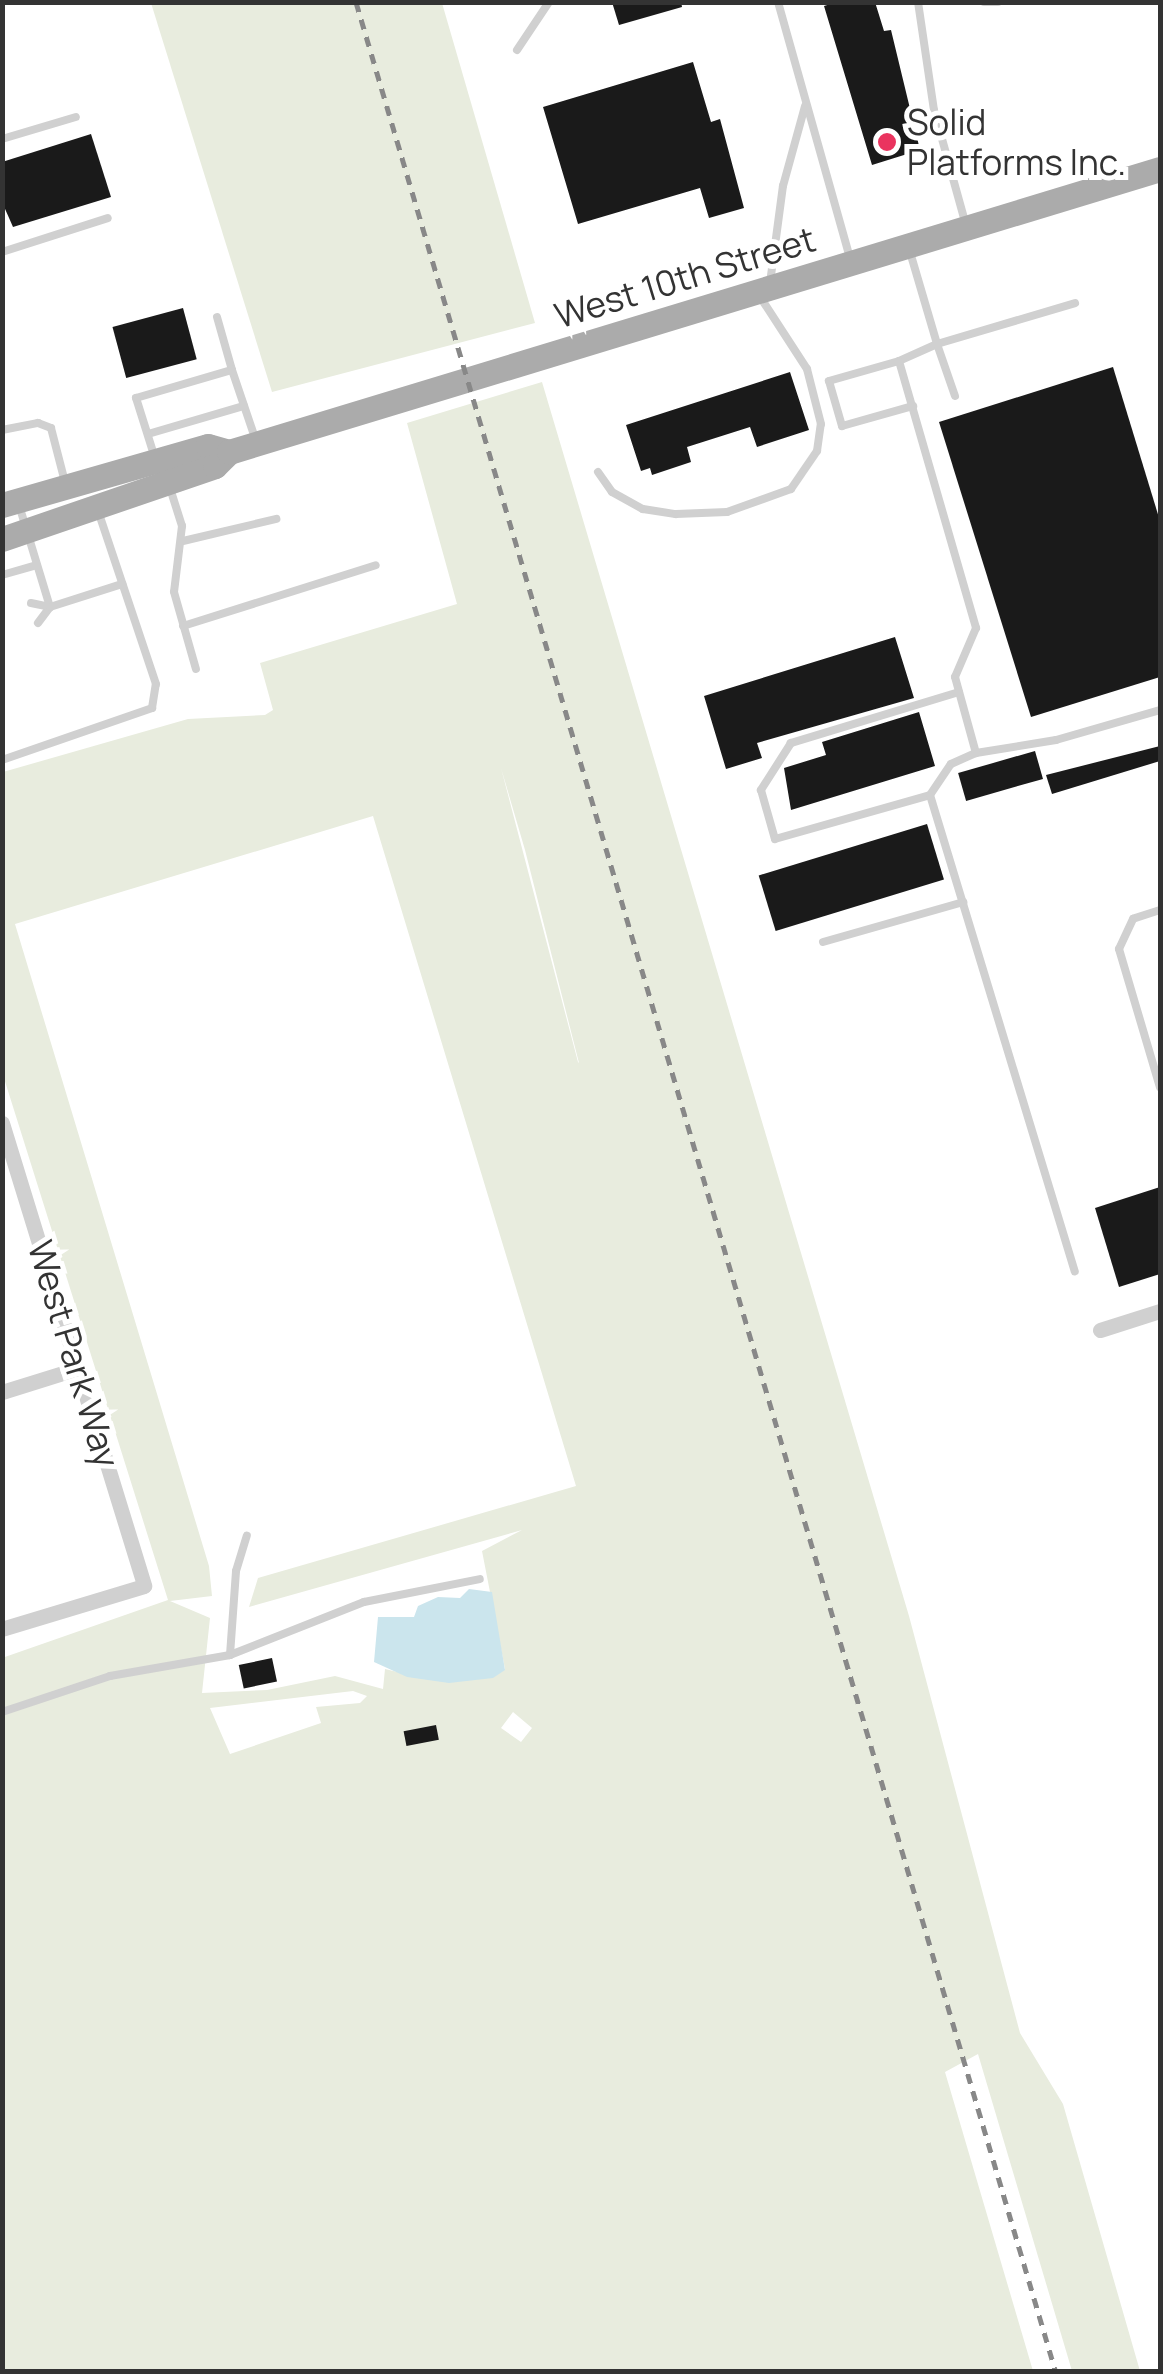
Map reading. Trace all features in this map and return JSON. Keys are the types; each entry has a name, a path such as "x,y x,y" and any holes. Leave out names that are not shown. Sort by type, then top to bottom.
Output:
{"main road":[{"name":"West 10th Street","path":"14,535 96,507 208,446 230,452 1160,168"},
{"name":"West 10th Street","path":"10,503 66,487 162,472"}],"street":[{"name":"West Park Way","path":"2,1123 144,1586 2,1628"},
{"path":"1100,1330 1160,1312"},
{"path":"2,1392 79,1368"}],"lane":[{"path":"517,50 549,2"},
{"path":"778,2 851,264"},
{"path":"918,2 934,110 967,229"},
{"path":"984,2 998,2"},
{"path":"598,472 612,492 643,509 676,514 727,512 791,489 818,451 821,424 807,370 763,290 782,186 805,104"},
{"path":"2,140 76,117"},
{"path":"2,252 108,218"},
{"path":"909,247 955,396"},
{"path":"912,406 842,426 829,382 1074,303"},
{"path":"217,318 257,444"},
{"path":"899,361 976,628 954,677 976,753"},
{"path":"196,669 174,592 183,541 136,398 232,370"},
{"path":"186,384 188,394"},
{"path":"161,391 164,401"},
{"path":"148,434 172,422 244,406"},
{"path":"2,430 38,423 50,428 66,487"},
{"path":"10,503 14,535 36,565 50,607"},
{"path":"2,760 152,708 156,684 96,507"},
{"path":"183,541 276,519"},
{"path":"2,575 36,565"},
{"path":"183,626 376,565"},
{"path":"31,603 50,607 122,584"},
{"path":"38,624 50,607"},
{"path":"959,692 790,743 760,790 775,839 930,796 951,764 976,753 1056,740 1160,710"},
{"path":"930,796 1075,1271"},
{"path":"823,942 963,902"},
{"path":"1160,910 1133,919 1122,934 1120,955 1160,1087"},
{"path":"230,1655 236,1571 247,1536"},
{"path":"2,1712 110,1676 230,1655 364,1602 480,1578"}],"shaded area":[{"path":"151,3 442,3 535,323 272,392"},
{"path":"542,382 909,1616 1020,2033 1063,2104 1140,2371 1072,2371 978,2054 945,2072 1033,2371 3,2371 2,1658 168,1600 3,1075 3,772 188,719 265,715 273,710 260,663 457,604 407,423","holes":["501,768 525,850 579,1063","373,816 576,1486 258,1578 249,1607 522,1530 482,1551 505,1669 427,1679 385,1669 383,1689 335,1676 267,1690 202,1693 210,1618 170,1601 212,1596 209,1566 15,924","353,1691 367,1696 360,1703 316,1707 321,1723 230,1754 210,1708","513,1712 532,1728 521,1742 501,1728"]}],"water":[{"path":"469,1589 492,1592 505,1670 493,1678 449,1683 407,1677 374,1662 378,1617 414,1617 418,1606 438,1597 460,1598"}],"building":[{"path":"612,2 681,2 682,7 619,25"},
{"path":"875,2 884,31 891,30 920,150 872,165 824,6"},
{"path":"693,62 711,122 720,119 744,208 709,218 700,188 578,224 543,107"},
{"path":"91,134 111,197 13,227 2,202 2,162"},
{"path":"183,308 197,359 126,378 112,327"},
{"path":"1113,367 1160,521 1160,677 1031,717 939,422"},
{"path":"790,372 809,430 757,447 750,427 687,447 691,462 652,475 650,468 641,471 626,425"},
{"path":"895,637 914,698 757,743 762,758 726,769 704,696"},
{"path":"919,712 935,766 791,810 784,768 826,755 822,742"},
{"path":"1160,746 1160,761 1052,794 1046,775"},
{"path":"1035,751 1043,779 966,801 958,773"},
{"path":"927,824 944,879 776,931 759,875"},
{"path":"1160,1187 1160,1274 1119,1287 1095,1208"},
{"path":"272,1658 277,1681 244,1689 239,1665"},
{"path":"436,1725 439,1740 406,1746 404,1731"}],"railway":[{"path":"356,2 1056,2372"}],"place":[{"name":"Solid Platforms Inc.","path":"887,142"}]}
